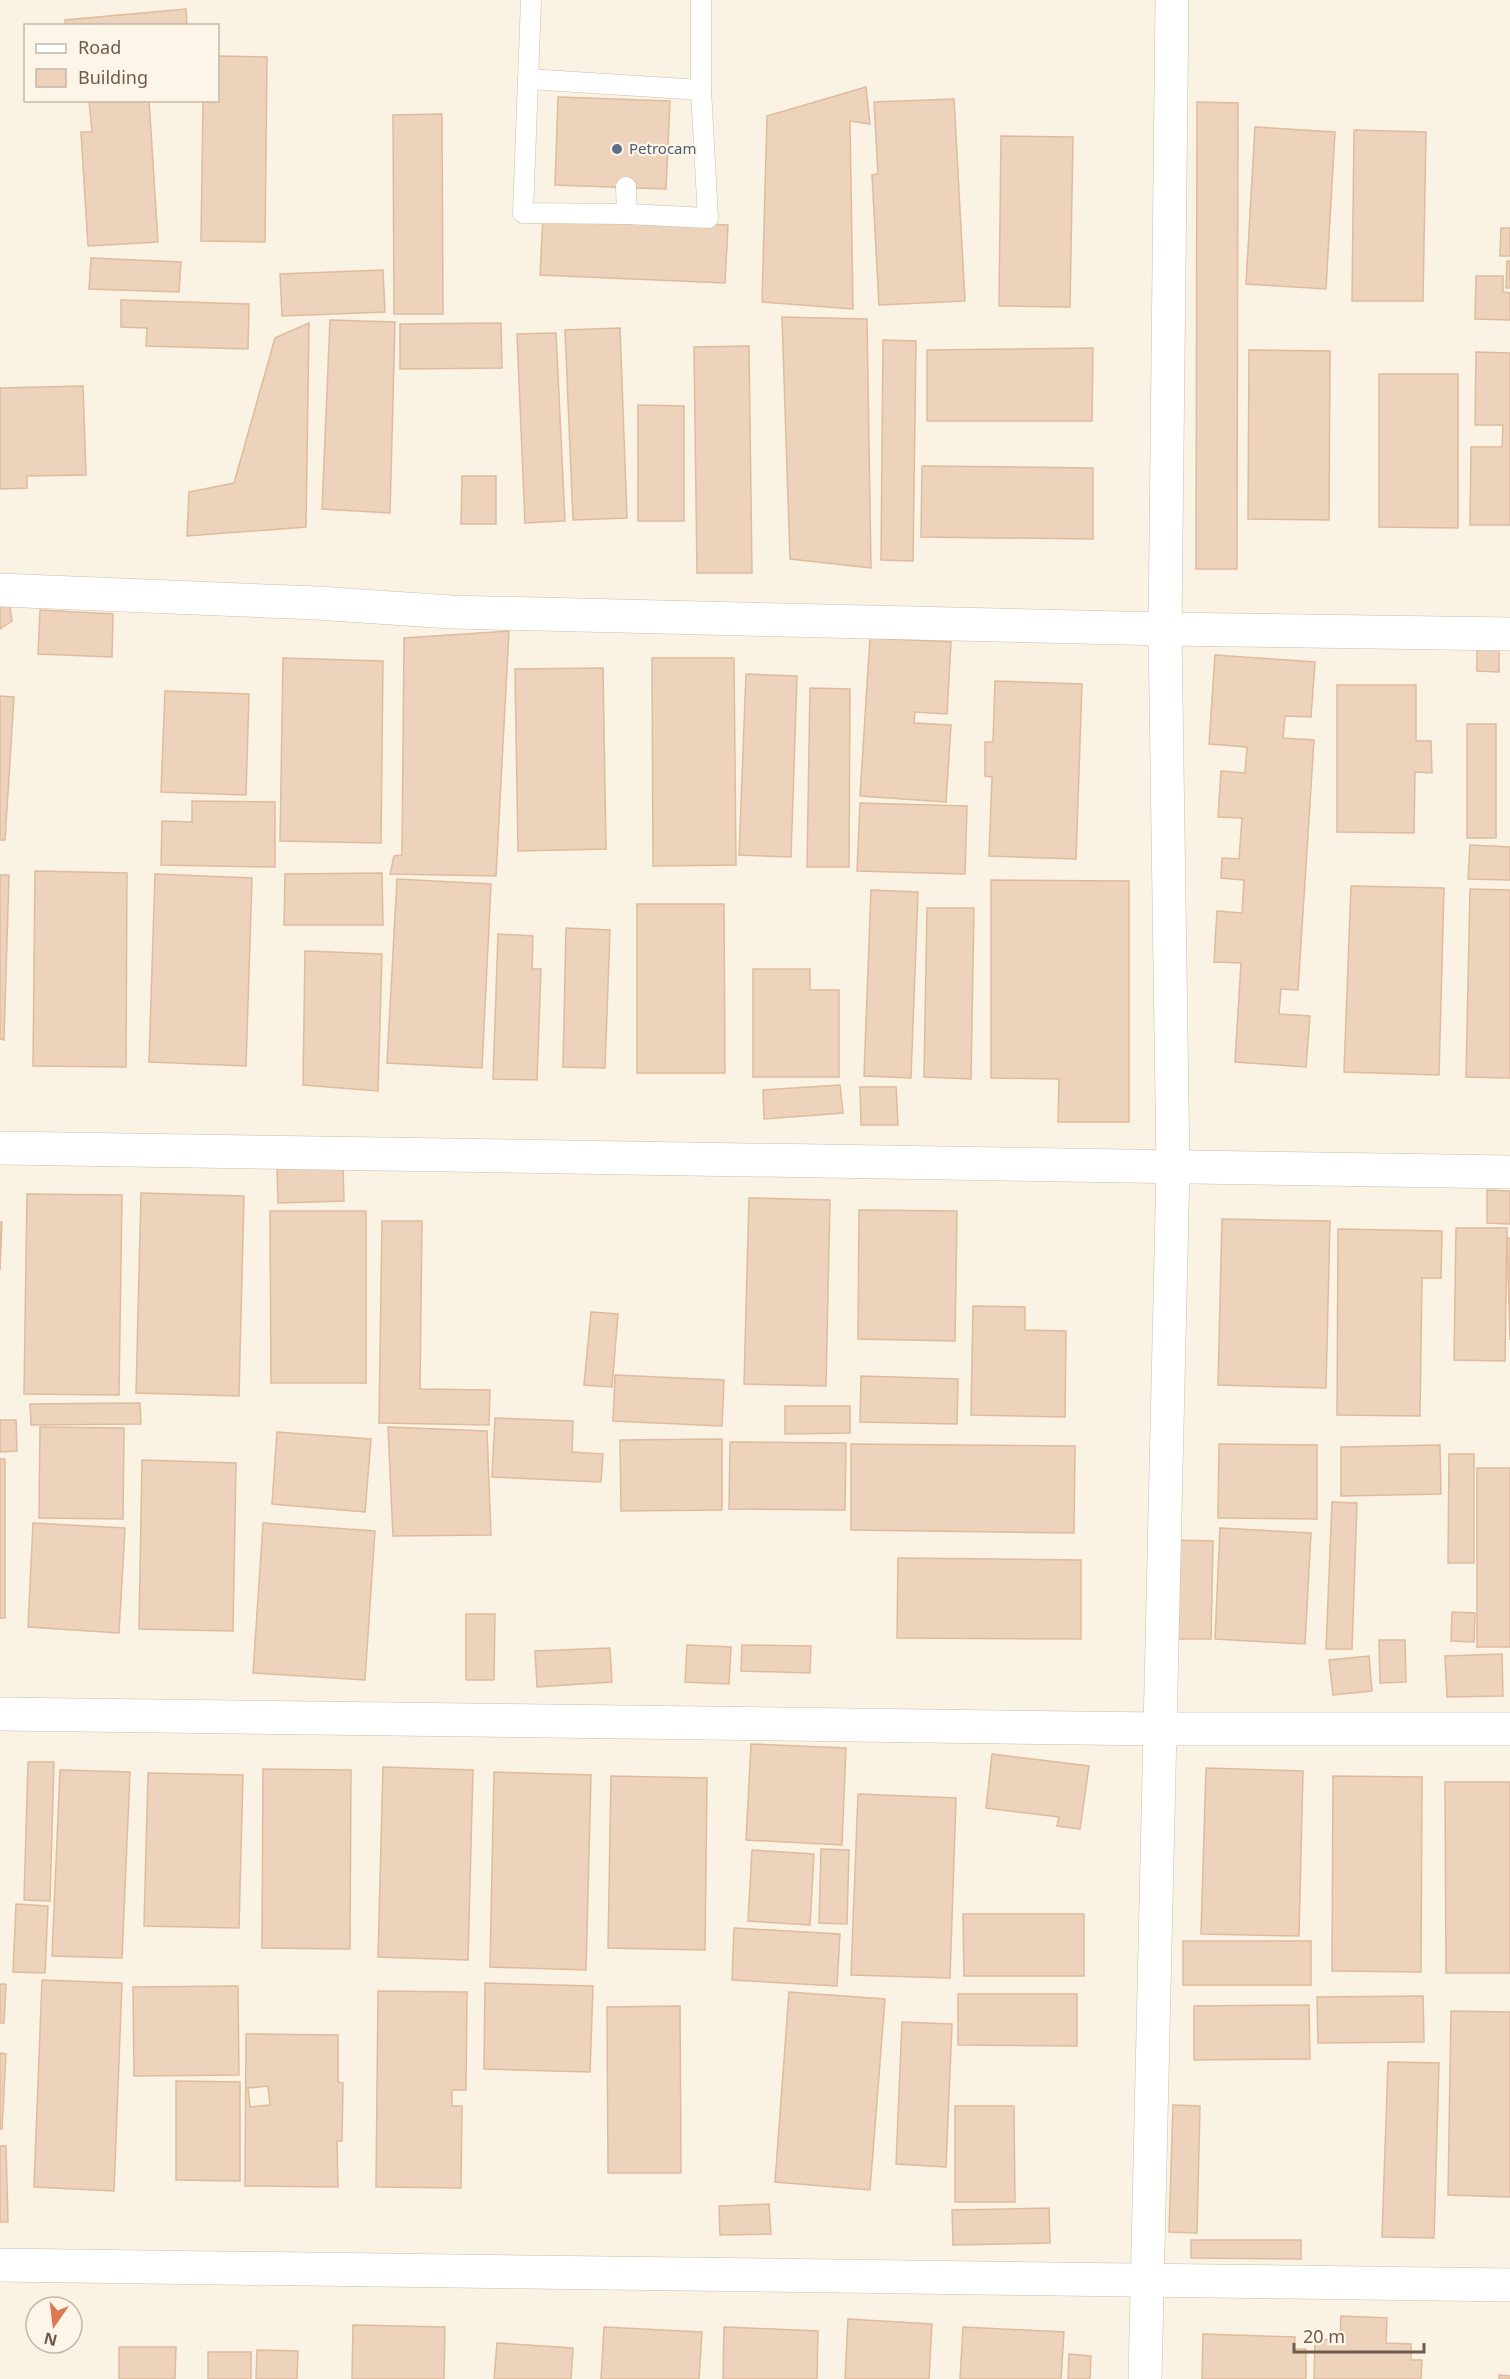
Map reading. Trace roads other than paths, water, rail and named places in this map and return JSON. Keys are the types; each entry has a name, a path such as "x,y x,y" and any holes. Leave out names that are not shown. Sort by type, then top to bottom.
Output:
{"street":[{"path":"1145,2379 1173,1168 1165,629 1172,0"},
{"path":"0,590 305,603 451,612 1165,629 1510,634"},
{"path":"0,1148 1510,1172"},
{"path":"0,1714 1161,1729 1510,1729"},
{"path":"0,2265 1510,2285"}],"lane":[{"path":"531,0 523,213 627,214 708,218 701,90 701,0"},
{"path":"528,79 624,92 701,90"},
{"path":"626,187 627,214"}],"place":[{"name":"Petrocam","path":"617,149"}]}
